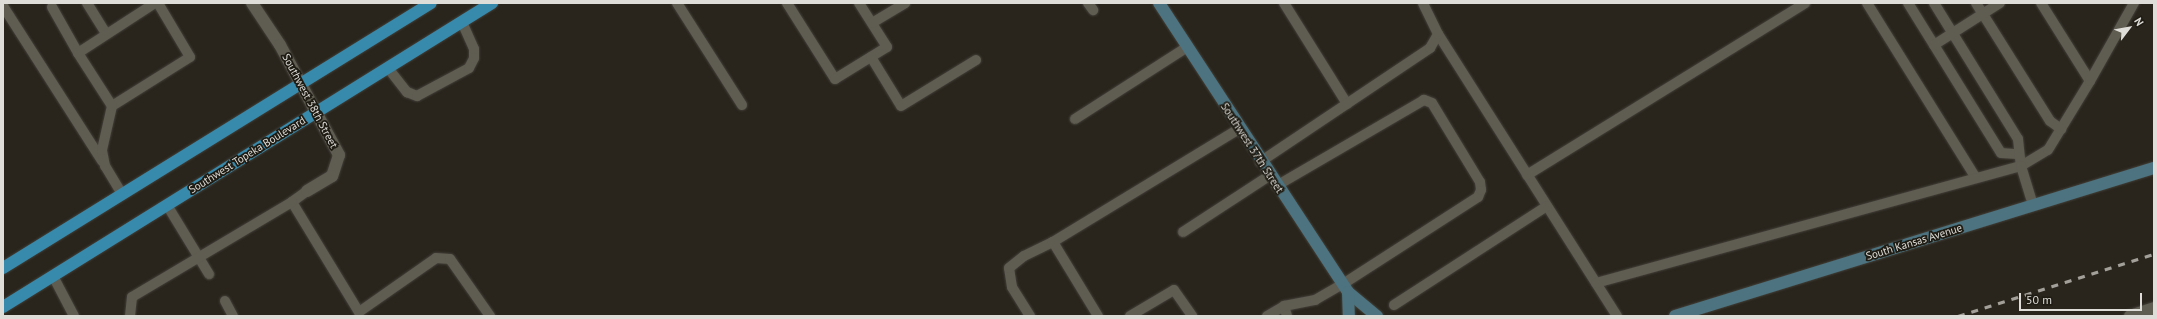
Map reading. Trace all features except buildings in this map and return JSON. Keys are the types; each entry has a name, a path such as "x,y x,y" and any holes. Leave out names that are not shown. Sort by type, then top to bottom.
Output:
{"main road":[{"path":"3,268 431,3"},
{"name":"Southwest Topeka Boulevard","path":"3,307 492,3"},
{"name":"Southwest 37th Street","path":"1159,3 1269,176 1345,288 1377,316"},
{"name":"South Kansas Avenue","path":"1675,316 2154,168"},
{"path":"1345,288 1349,316"}],"street":[{"name":"Southwest 38th Street","path":"252,3 317,112 334,144 339,163 332,176 308,191"},
{"path":"2130,316 2154,308"}],"lane":[{"path":"87,3 106,34"},
{"path":"78,53 156,3 190,57 112,106 102,150 105,166"},
{"path":"678,3 742,105"},
{"path":"788,3 835,79 887,47 859,3"},
{"path":"872,23 906,3"},
{"path":"1284,3 1346,104"},
{"path":"1423,3 1438,34 1617,316"},
{"path":"1527,175 1805,3"},
{"path":"1867,3 1976,178"},
{"path":"1908,3 2000,152 2017,154"},
{"path":"1934,3 2018,139 2017,154 2033,205"},
{"path":"1976,3 2050,121 2061,129"},
{"path":"1934,45 2000,3"},
{"path":"2041,3 2090,81"},
{"path":"1596,283 2021,166 2048,150 2090,81 2134,3"},
{"path":"53,4 78,53 112,106"},
{"path":"3,6 122,194"},
{"path":"388,68 407,92 417,96 469,68 474,58 474,49 462,22"},
{"path":"1260,162 1430,48 1438,34"},
{"path":"1075,119 1187,47"},
{"path":"871,57 901,106 976,60"},
{"path":"1267,316 1284,306 1315,300 1345,288 1478,198 1480,182 1432,103 1424,100 1417,102 1276,186"},
{"path":"1030,316 1012,287 1010,268 1024,256 1053,242 1239,129"},
{"path":"1183,232 1269,176"},
{"path":"130,316 132,298 308,191"},
{"path":"292,202 359,314 436,258 450,259 490,316"},
{"path":"167,205 210,274"},
{"path":"1394,305 1548,206"},
{"path":"1053,242 1098,316"},
{"path":"53,276 74,316"},
{"path":"1130,316 1174,290 1192,316"},
{"path":"225,301 233,316"},
{"path":"1284,306 1287,316"}],"railway":[{"path":"1958,316 2154,254"}]}
